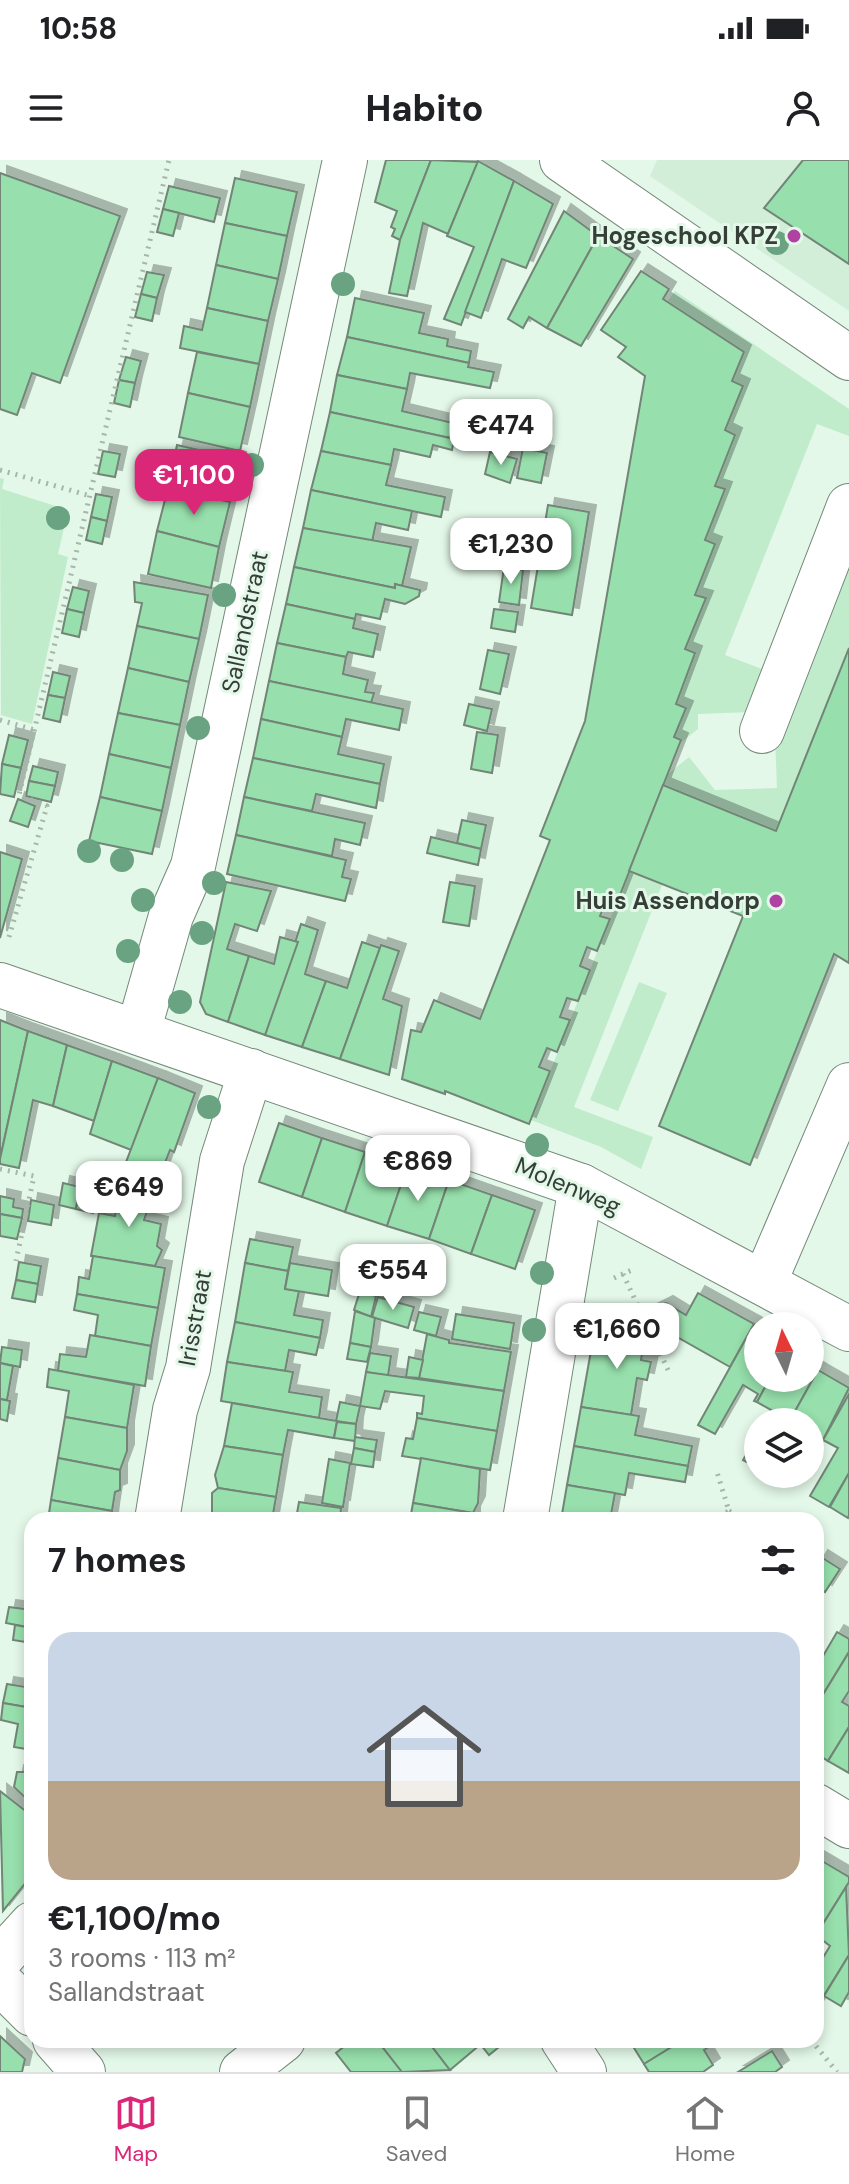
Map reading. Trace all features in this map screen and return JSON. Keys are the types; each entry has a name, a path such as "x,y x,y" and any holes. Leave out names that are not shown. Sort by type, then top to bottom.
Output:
{"street":[{"name":"Sallandstraat","path":"138,1032 171,916 193,866 345,160"},
{"path":"562,160 849,358"},
{"path":"762,731 849,506"},
{"name":"Molenweg","path":"0,985 581,1186 849,1329"},
{"name":"Irisstraat","path":"158,1512 175,1410 188,1368 222,1161 251,1071"},
{"path":"764,1283 849,1085"},
{"path":"526,1512 581,1186"},
{"path":"824,1811 849,1826"},
{"path":"0,1959 24,1933"},
{"path":"0,1982 24,2006"},
{"path":"62,2048 83,2072"},
{"path":"242,2072 273,2048"},
{"path":"568,2048 584,2072"}],"path":[{"path":"9,939 47,806 19,795 87,495 169,160"},
{"path":"0,470 87,495"},
{"path":"0,720 35,730"},
{"path":"0,1169 34,1176 16,1261"},
{"path":"562,1303 690,1244"},
{"path":"623,1274 668,1370"},
{"path":"716,1469 729,1511"},
{"path":"818,2048 837,2072"}],"shaded area":[{"name":"Hogeschool KPZ","path":"657,160 849,160 849,311 650,176"},
{"path":"675,291 849,409 849,436 817,424 725,655 767,671 751,712 698,714 698,729 679,744 681,740 674,737 686,709 676,704 695,653 685,649 705,599 695,595 715,544 705,540 725,490 715,486 735,435 725,430 743,386 732,381 744,352 667,302"},
{"path":"0,478 4,479 2,489 68,510 58,554 68,557 32,724 1,715"},
{"path":"849,550 849,648 776,831 663,785 668,774 689,757 715,790 777,788 775,736"},
{"path":"629,871 662,885 574,1107 653,1137 641,1169 601,1147 531,1120"},
{"path":"639,982 667,993 618,1111 590,1100"}],"building":[{"path":"386,160 431,160 400,240 392,236 395,229 391,227 397,211 375,202"},
{"path":"431,160 478,162 448,234 423,223 407,296 389,293 400,240"},
{"path":"803,160 849,160 849,264 764,208"},
{"path":"478,161 514,181 461,325 444,319 474,247 447,236"},
{"path":"0,173 120,216 60,383 32,373 17,415 0,409"},
{"path":"235,178 297,192 287,236 225,223"},
{"path":"514,181 553,204 526,268 502,259 481,318 465,312"},
{"path":"169,186 220,198 214,222 163,209"},
{"path":"163,209 179,213 173,236 157,232"},
{"path":"564,211 598,236 547,328 529,317 523,328 508,319"},
{"path":"225,223 287,236 278,279 216,265"},
{"path":"598,236 633,259 581,346 547,328"},
{"path":"216,265 278,279 268,321 207,308"},
{"path":"641,271 669,289 663,299 744,352 732,381 743,386 725,430 735,435 715,486 725,489 705,540 715,544 695,595 706,598 685,649 695,653 676,704 686,708 674,737 681,740 618,900 608,896 600,916 610,919 597,951 587,947 580,966 590,970 578,1001 567,998 560,1017 570,1020 557,1052 547,1048 539,1067 550,1071 529,1124 445,1091 445,1094 402,1079 411,1030 421,1032 434,1000 480,1019 550,840 540,836 585,721 645,376 618,357 626,347 601,330"},
{"path":"147,272 164,275 157,298 141,294"},
{"path":"141,294 157,298 152,321 135,317"},
{"path":"355,298 424,313 419,333 448,339 447,346 471,351 469,363 347,337"},
{"path":"207,308 268,321 259,364 180,348 184,326 202,330"},
{"path":"347,337 469,363 468,367 494,372 490,388 410,373 407,389 337,375"},
{"path":"197,352 259,364 250,407 188,393"},
{"path":"126,357 141,361 135,383 119,380"},
{"path":"337,375 407,389 402,411 453,423 450,438 330,412"},
{"path":"119,380 135,383 130,407 114,403"},
{"path":"188,393 250,407 240,451 179,437"},
{"path":"330,412 454,439 452,450 433,445 430,457 394,449 391,465 321,451"},
{"path":"177,445 239,459 230,502 168,488"},
{"path":"523,448 547,453 541,483 517,478"},
{"path":"103,451 120,454 115,477 98,474"},
{"path":"321,451 391,465 386,485 445,497 441,517 311,490"},
{"path":"490,452 517,459 510,483 485,474"},
{"path":"168,488 230,502 219,547 157,531"},
{"path":"311,490 412,511 408,530 376,523 372,542 303,528"},
{"path":"96,494 112,497 107,521 91,517"},
{"path":"548,505 589,512 572,615 531,608"},
{"path":"91,517 107,521 102,544 86,540"},
{"path":"303,528 411,547 402,586 395,584 395,588 294,567"},
{"path":"157,531 219,547 211,588 148,574"},
{"path":"294,567 395,588 395,584 420,590 419,596 405,604 385,599 380,619 356,614 355,619 286,604"},
{"path":"504,567 523,570 519,605 499,602"},
{"path":"134,582 208,595 199,639 137,626 142,603 135,602"},
{"path":"73,587 89,591 84,613 67,609"},
{"path":"286,604 355,619 353,628 378,634 373,657 348,652 346,657 277,643"},
{"path":"67,609 84,613 79,637 62,633"},
{"path":"494,609 518,612 515,632 491,628"},
{"path":"137,626 199,639 189,682 128,668"},
{"path":"277,643 346,657 343,674 368,680 365,692 374,693 371,703 269,681"},
{"name":"Huis Assendorp","path":"849,648 849,963 834,954 750,1165 659,1126 743,916 629,871 663,785 776,831"},
{"path":"488,650 509,654 500,694 480,689"},
{"path":"128,668 189,682 180,725 118,713"},
{"path":"53,672 70,676 65,698 48,695"},
{"path":"269,681 403,709 399,730 346,719 342,737 261,719"},
{"path":"48,695 65,698 60,722 43,718"},
{"path":"469,704 492,709 487,731 464,725"},
{"path":"118,713 180,725 171,768 109,754"},
{"path":"261,719 342,737 338,754 384,764 380,784 253,758"},
{"path":"477,732 498,735 492,773 471,769"},
{"path":"9,735 28,740 21,768 2,764"},
{"path":"109,754 171,768 162,811 100,797"},
{"path":"253,758 380,784 376,808 316,794 312,811 244,797"},
{"path":"2,764 21,768 14,797 0,794"},
{"path":"33,766 58,772 55,786 29,781"},
{"path":"29,781 55,786 51,802 26,796"},
{"path":"100,797 162,811 152,854 89,841"},
{"path":"244,797 365,823 360,845 335,839 332,856 236,835"},
{"path":"18,799 35,806 28,827 10,821"},
{"path":"462,820 486,825 481,849 457,843"},
{"path":"236,835 346,860 342,877 351,879 345,901 227,874"},
{"path":"431,837 481,849 478,865 427,853"},
{"path":"0,852 22,859 0,938"},
{"path":"226,882 271,891 257,931 235,924 227,949 249,956 228,1022 206,1014 200,1002"},
{"path":"450,882 475,886 469,926 443,922"},
{"path":"301,924 318,930 305,974 326,981 302,1047 265,1035"},
{"path":"280,937 298,942 265,1035 228,1022 249,956 274,964"},
{"path":"362,942 380,948 340,1059 302,1047 326,981 347,988"},
{"path":"381,945 399,951 383,999 402,1006 389,1075 340,1059"},
{"path":"0,1020 28,1031 0,1159"},
{"path":"28,1031 67,1045 53,1106 33,1100 19,1168 0,1164 0,1159"},
{"path":"67,1045 112,1061 94,1121 53,1106"},
{"path":"112,1061 158,1078 131,1150 90,1134"},
{"path":"158,1078 195,1093 174,1152 170,1150 154,1191 120,1178"},
{"path":"279,1123 322,1138 302,1197 259,1182"},
{"path":"322,1138 365,1152 345,1212 302,1197"},
{"path":"365,1152 407,1167 387,1226 345,1212"},
{"path":"407,1167 449,1180 429,1239 387,1226"},
{"path":"120,1178 154,1191 144,1220 161,1224 157,1246 162,1250 155,1266 91,1256 99,1213 115,1216"},
{"path":"449,1180 492,1195 471,1254 429,1239"},
{"path":"63,1183 80,1187 76,1209 59,1205"},
{"path":"80,1187 97,1191 93,1213 76,1209"},
{"path":"492,1195 535,1210 515,1269 471,1254"},
{"path":"0,1196 14,1199 13,1207 23,1209 22,1218 0,1214"},
{"path":"31,1200 54,1205 51,1225 28,1221"},
{"path":"0,1214 22,1218 17,1239 0,1236"},
{"path":"250,1239 293,1247 288,1271 245,1263"},
{"path":"93,1256 165,1268 158,1308 77,1294 79,1277 89,1279"},
{"path":"19,1262 41,1266 38,1284 16,1280"},
{"path":"245,1263 288,1271 285,1289 299,1291 294,1315 323,1320 320,1338 235,1322"},
{"path":"290,1263 332,1270 328,1296 285,1289"},
{"path":"16,1280 38,1284 35,1302 12,1298"},
{"path":"360,1291 376,1296 371,1317 354,1310"},
{"path":"698,1293 744,1318 744,1342 730,1367 661,1328 655,1331 646,1313 666,1303 686,1315"},
{"path":"77,1294 158,1308 151,1346 95,1336 98,1315 74,1310"},
{"path":"378,1297 414,1307 408,1328 372,1317"},
{"path":"355,1311 375,1318 371,1347 350,1343"},
{"path":"419,1312 441,1317 436,1336 414,1330"},
{"path":"456,1314 514,1323 510,1349 452,1339"},
{"path":"638,1316 646,1331 641,1360 651,1362 647,1380 637,1378 631,1415 581,1407 592,1345 615,1349 618,1327"},
{"path":"235,1322 320,1338 316,1355 289,1350 285,1371 227,1362"},
{"path":"427,1334 449,1340 449,1343 511,1352 504,1391 419,1378"},
{"path":"90,1335 151,1346 145,1386 58,1371 60,1354 86,1357"},
{"path":"744,1342 744,1386 715,1434 698,1425"},
{"path":"350,1343 371,1347 367,1362 347,1359"},
{"path":"2,1347 22,1350 20,1367 0,1363"},
{"path":"370,1353 391,1356 388,1376 366,1372"},
{"path":"409,1357 423,1360 419,1378 406,1377"},
{"path":"227,1362 293,1372 289,1392 322,1397 319,1418 221,1401"},
{"path":"0,1363 13,1366 7,1400 0,1399"},
{"path":"49,1369 134,1385 127,1428 65,1417 69,1391 47,1387"},
{"path":"366,1372 504,1391 497,1431 417,1418 417,1413 422,1414 424,1396 385,1391 380,1409 360,1406"},
{"path":"824,1373 849,1388 824,1438 824,1408 797,1408 806,1392 824,1392"},
{"path":"762,1392 806,1392 797,1408 768,1408 757,1402"},
{"path":"849,1394 849,1473 829,1507 810,1496 815,1488 824,1488 824,1472 838,1448 824,1438"},
{"path":"0,1399 10,1401 7,1421 0,1419"},
{"path":"340,1402 360,1406 356,1424 336,1421"},
{"path":"232,1403 337,1421 334,1438 288,1430 283,1455 224,1446"},
{"path":"581,1407 639,1416 635,1435 692,1446 688,1466 574,1446"},
{"path":"65,1417 127,1428 127,1451 120,1470 58,1458"},
{"path":"417,1418 497,1431 490,1470 402,1456 406,1438 413,1439"},
{"path":"337,1422 356,1424 355,1441 334,1438"},
{"path":"355,1437 377,1440 375,1452 354,1448"},
{"path":"224,1446 283,1455 276,1497 218,1488 215,1475"},
{"path":"574,1446 688,1466 685,1482 629,1473 625,1495 567,1485"},
{"path":"354,1448 375,1452 373,1467 351,1464"},
{"path":"58,1458 120,1470 120,1490 115,1492 112,1511 51,1500"},
{"path":"421,1458 480,1469 478,1503 474,1512 413,1503"},
{"path":"329,1459 350,1463 343,1507 322,1503"},
{"path":"849,1473 849,1515 848,1518 830,1507"},
{"path":"567,1485 615,1493 611,1512 562,1512"},
{"path":"218,1488 276,1497 273,1512 212,1512 212,1493"},
{"path":"51,1500 112,1511 112,1512 49,1512"},
{"path":"299,1502 341,1508 341,1512 297,1512"},
{"path":"413,1503 467,1512 411,1512"},
{"path":"824,1559 840,1569 824,1591"},
{"path":"9,1607 24,1609 24,1626 6,1623"},
{"path":"15,1625 24,1627 24,1642 13,1640"},
{"path":"837,1632 849,1639 849,1652 824,1693 824,1654"},
{"path":"849,1652 849,1691 842,1702 849,1706 849,1727 828,1761 824,1758 824,1693"},
{"path":"7,1684 24,1687 24,1707 3,1703"},
{"path":"3,1703 24,1707 24,1749 14,1747 18,1724 1,1720"},
{"path":"849,1727 849,1773 828,1761"},
{"path":"17,1772 24,1772 24,1796 14,1787"},
{"path":"0,1791 24,1810 24,1885 3,1911"},
{"path":"824,1862 849,1877 849,1882 824,1922"},
{"path":"846,1887 849,1955 824,1995 824,1956 830,1946 824,1941 824,1922"},
{"path":"849,1955 849,1992 841,2006 824,1996"},
{"path":"0,2036 25,2059 22,2072 0,2072"},
{"path":"342,2048 383,2048 402,2072 351,2072 336,2053"},
{"path":"383,2048 433,2048 450,2070 402,2072"},
{"path":"433,2048 476,2048 450,2070"},
{"path":"483,2048 498,2048 489,2055"},
{"path":"634,2048 670,2048 644,2064"},
{"path":"670,2048 707,2048 704,2050 713,2065 703,2072 649,2072 644,2064"},
{"path":"772,2051 782,2067 775,2072 738,2072"}],"place":[{"name":"Hogeschool KPZ","path":"794,236"},
{"name":"Huis Assendorp","path":"776,901"}]}
